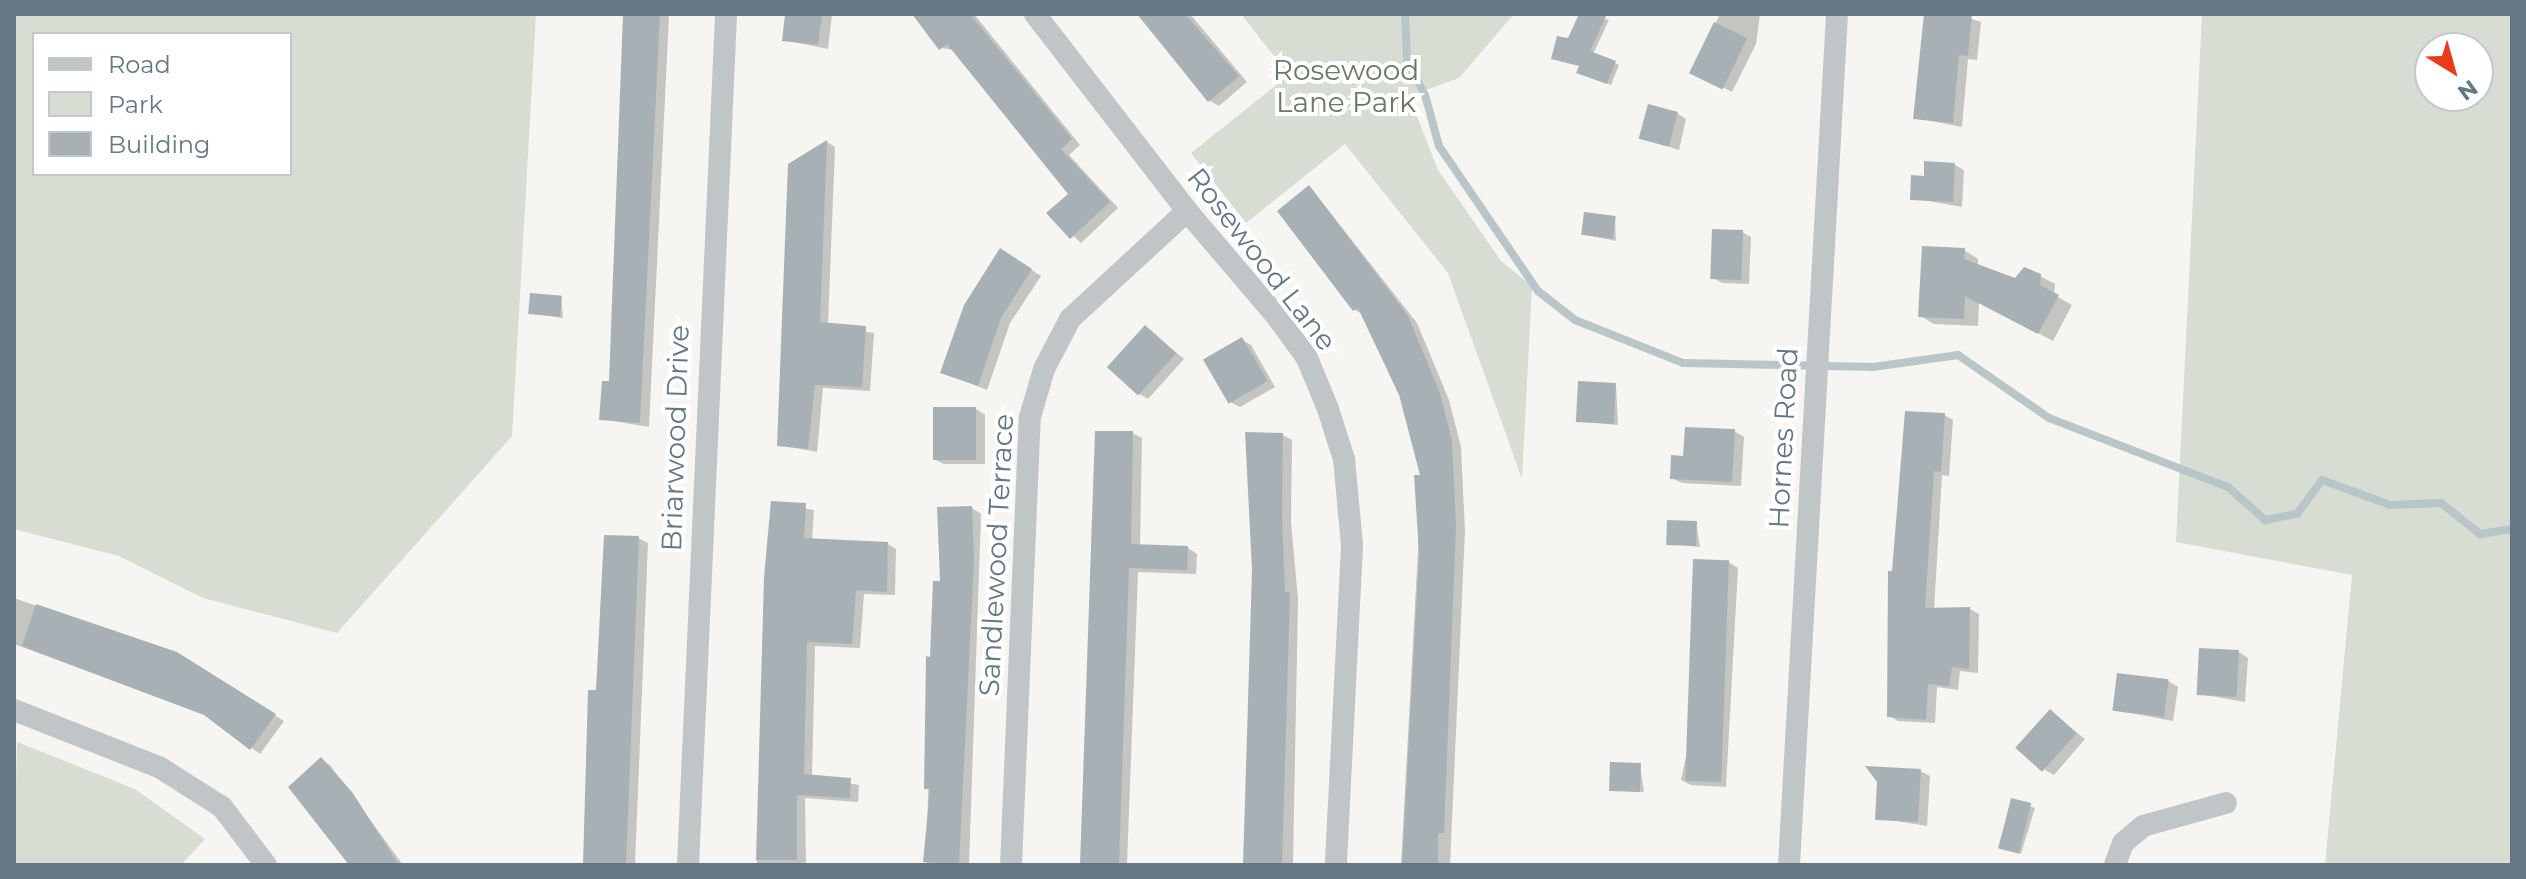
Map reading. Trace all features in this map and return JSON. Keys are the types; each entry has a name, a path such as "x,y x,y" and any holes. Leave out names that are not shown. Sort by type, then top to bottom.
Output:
{"street":[{"name":"Briarwood Drive","path":"688,865 726,14"},
{"name":"Rosewood Lane","path":"1035,14 1187,211 1307,358 1344,459 1351,560 1336,865"},
{"name":"Hornes Road","path":"1789,865 1837,14"},
{"name":"Sandlewood Terrace","path":"1011,865 1030,417 1044,369 1070,319 1187,211"},
{"path":"14,710 159,767 222,807 266,865"},
{"path":"2115,865 2123,843 2143,826 2226,803"}],"green space":[{"path":"14,14 536,14 512,436 337,633 203,598 119,556 14,529"},
{"name":"Rosewood Lane Park","path":"1241,14 1514,14 1459,78 1409,96 1438,170 1501,261 1532,286 1522,479 1448,273 1345,144 1246,223 1191,153 1289,75"},
{"path":"2202,14 2512,14 2512,865 2325,865 2352,575 2176,542"},
{"path":"17,742 135,789 205,839 181,865 14,865"}],"building":[{"path":"623,14 660,14 640,423 599,420 602,381 609,381"},
{"path":"785,14 822,14 818,45 782,41"},
{"path":"912,14 970,14 1072,139 1061,149 1110,202 1070,239 1046,213 1068,194 947,44 939,50"},
{"path":"1137,14 1185,14 1239,76 1208,102"},
{"path":"1579,14 1607,14 1590,51 1616,61 1607,84 1576,73 1579,66 1551,59 1557,36 1568,38"},
{"path":"1924,14 1972,14 1968,56 1959,55 1953,123 1913,119"},
{"path":"1714,22 1747,38 1722,89 1689,73"},
{"path":"1648,104 1678,112 1669,147 1639,139"},
{"path":"827,140 820,322 866,326 862,387 815,385 808,449 777,446 788,164"},
{"path":"1924,161 1955,163 1953,202 1910,200 1911,175 1924,176"},
{"path":"1309,185 1408,316 1440,393 1452,441 1456,525 1444,833 1438,833 1438,865 1402,865 1419,554 1414,475 1420,475 1399,395 1358,308 1353,311 1277,211"},
{"path":"1584,212 1616,216 1613,239 1581,235"},
{"path":"1712,229 1743,230 1741,280 1710,279"},
{"path":"1922,246 1965,248 1964,259 2015,278 2024,267 2041,274 2040,285 2059,295 2038,334 1965,296 1964,319 1918,317"},
{"path":"1000,248 1032,269 1001,318 978,386 940,373 964,305"},
{"path":"530,293 562,296 560,317 528,314"},
{"path":"1145,325 1176,353 1138,395 1107,367"},
{"path":"1242,337 1268,381 1229,404 1203,360"},
{"path":"1578,381 1616,383 1614,424 1576,422"},
{"path":"933,407 976,407 976,460 933,460"},
{"path":"1905,411 1945,413 1941,472 1934,471 1925,608 1970,607 1969,669 1952,667 1949,686 1928,684 1926,720 1887,717 1888,571 1892,571"},
{"path":"1685,427 1735,429 1732,482 1670,479 1671,455 1683,456"},
{"path":"1095,431 1133,431 1131,544 1188,546 1187,570 1129,568 1119,865 1080,865"},
{"path":"1245,432 1283,433 1285,592 1290,592 1282,865 1243,865 1252,570"},
{"path":"771,501 806,503 804,538 888,542 887,592 856,590 852,644 807,642 804,774 851,778 850,798 797,795 797,860 756,860 764,577"},
{"path":"972,506 974,560 959,865 923,862 930,789 924,789 926,656 930,657 933,581 940,581 937,507"},
{"path":"1667,520 1697,521 1696,546 1666,545"},
{"path":"604,535 639,536 626,865 583,865 588,690 596,690"},
{"path":"1693,559 1729,560 1721,782 1685,781"},
{"path":"36,604 177,652 276,714 250,750 204,715 22,646"},
{"path":"2199,648 2239,650 2236,697 2197,695"},
{"path":"2117,673 2169,679 2164,717 2112,711"},
{"path":"2050,709 2077,733 2042,772 2015,748"},
{"path":"321,757 352,792 399,865 349,865 288,787"},
{"path":"1610,762 1641,763 1640,792 1609,791"},
{"path":"1865,766 1921,769 1918,822 1875,820 1877,782"},
{"path":"2011,798 2031,803 2019,854 1998,848"}],"waterway":[{"path":"1405,14 1407,60 1425,95 1439,146 1538,291 1575,320 1683,363 1873,367 1958,355 2049,418 2228,487 2265,520 2297,514 2322,480 2390,505 2441,503 2480,534 2512,529"}]}
